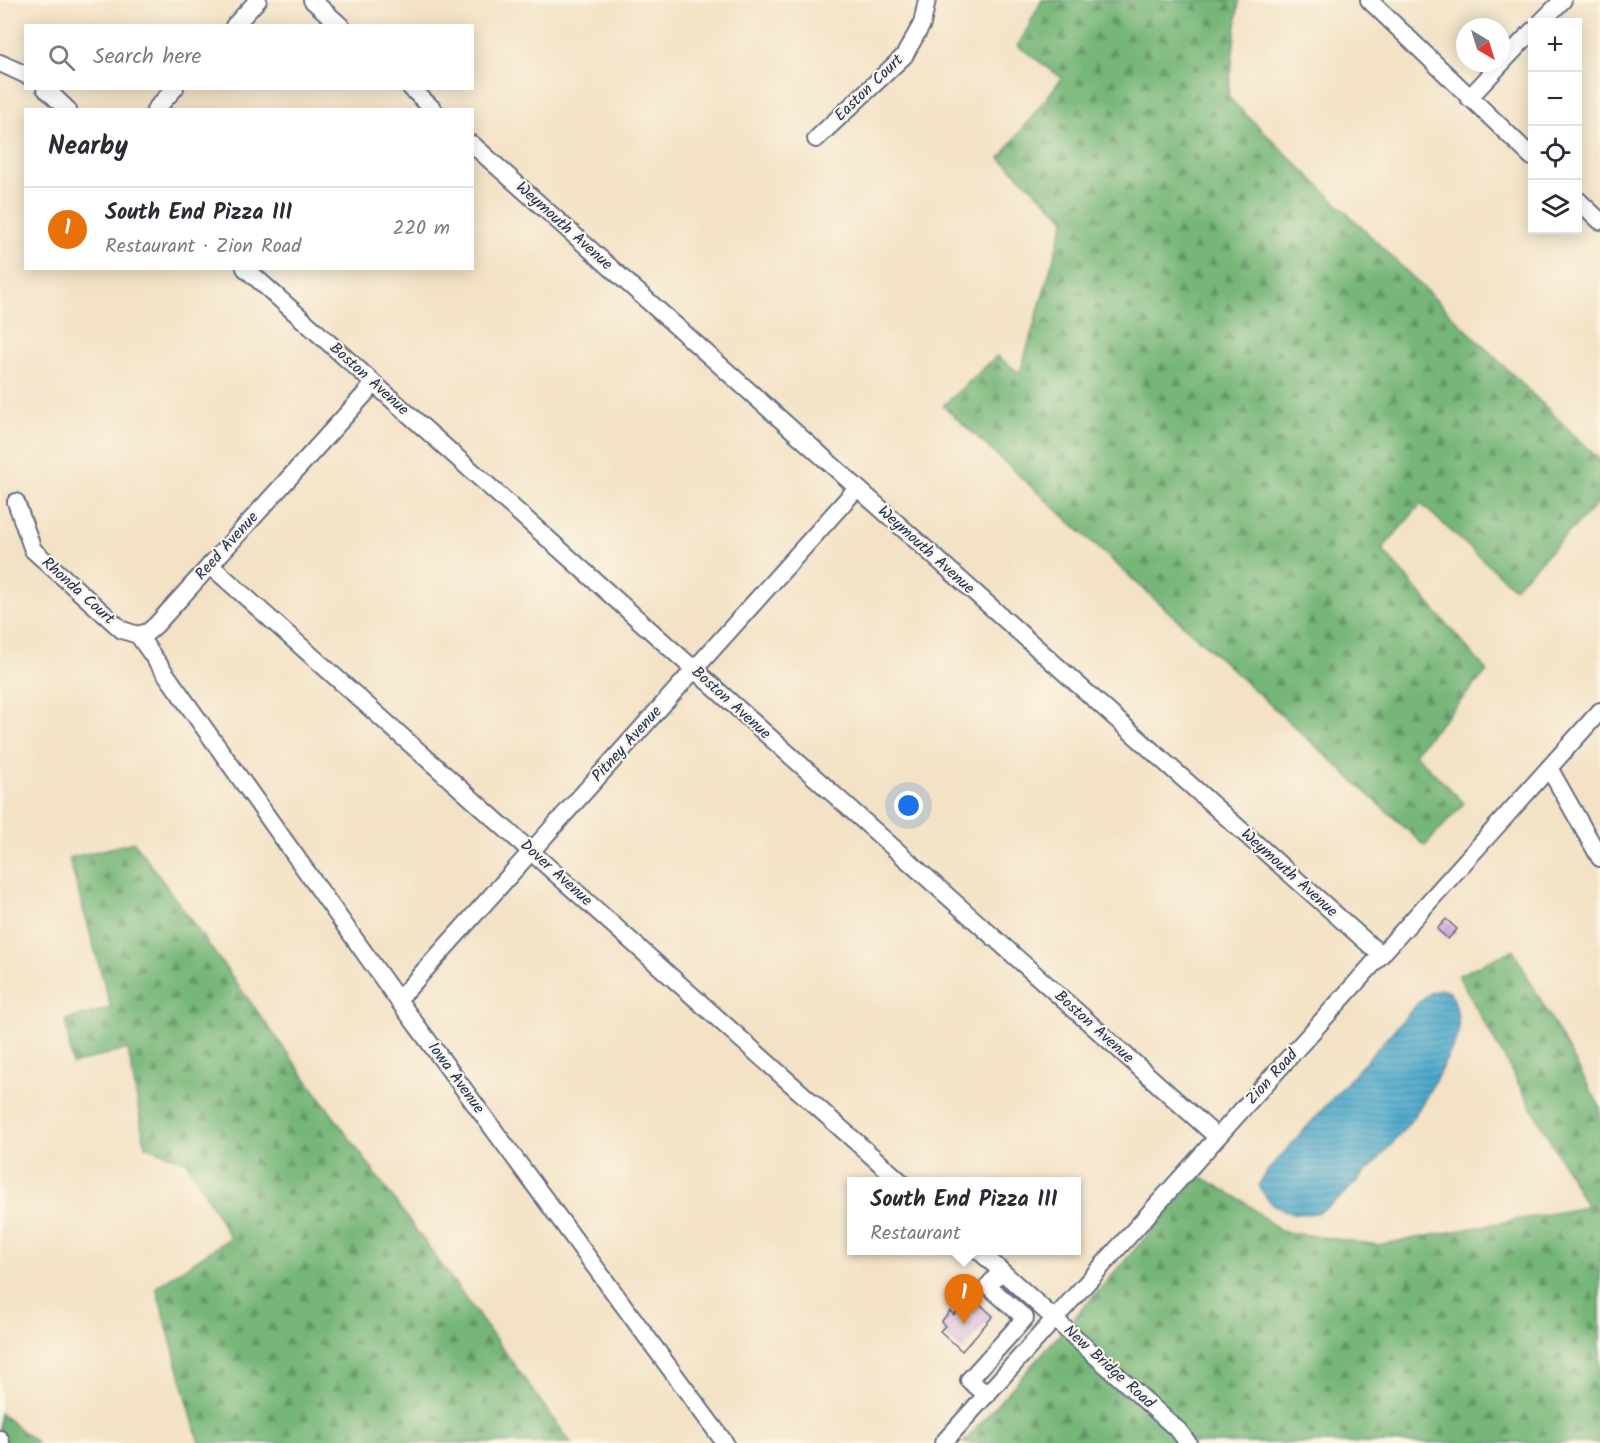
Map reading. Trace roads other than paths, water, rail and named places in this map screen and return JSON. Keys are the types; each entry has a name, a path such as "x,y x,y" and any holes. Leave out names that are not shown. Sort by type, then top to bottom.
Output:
{"street":[{"path":"236,24 258,0"},
{"path":"312,0 339,24"},
{"name":"Easton Court","path":"816,138 904,56 922,24 927,0"},
{"path":"1369,0 1528,152"},
{"path":"1545,18 1563,0"},
{"path":"1469,98 1528,37"},
{"path":"0,63 24,74"},
{"path":"47,90 66,108"},
{"path":"157,108 173,90"},
{"path":"413,90 432,108"},
{"name":"Weymouth Avenue","path":"474,146 1381,955"},
{"path":"1582,204 1600,221"},
{"name":"Boston Avenue","path":"247,270 1217,1137"},
{"name":"Reed Avenue","path":"138,635 148,632 156,625 374,384"},
{"name":"Pitney Avenue","path":"398,1000 856,488"},
{"name":"Rhonda Court","path":"16,502 33,550 122,630 138,635"},
{"name":"Dover Avenue","path":"210,565 895,1177"},
{"name":"Iowa Avenue","path":"138,635 398,1000 725,1443"},
{"name":"Zion Road","path":"943,1443 1600,711"},
{"path":"1549,768 1600,858"},
{"path":"983,1255 1055,1318"},
{"path":"987,1395 969,1380 1024,1318 988,1286 1001,1271"},
{"name":"New Bridge Road","path":"1055,1318 1179,1431 1188,1443"},
{"path":"1019,1324 1036,1339"}],"water":[{"path":"1440,989 1450,992 1454,1002 1458,1020 1458,1036 1438,1075 1408,1124 1369,1169 1327,1207 1316,1213 1307,1214 1287,1212 1277,1207 1264,1195 1259,1185 1263,1176 1418,1003 1430,993"}],"place":[{"name":"South End Pizza III","path":"964,1324"}]}
